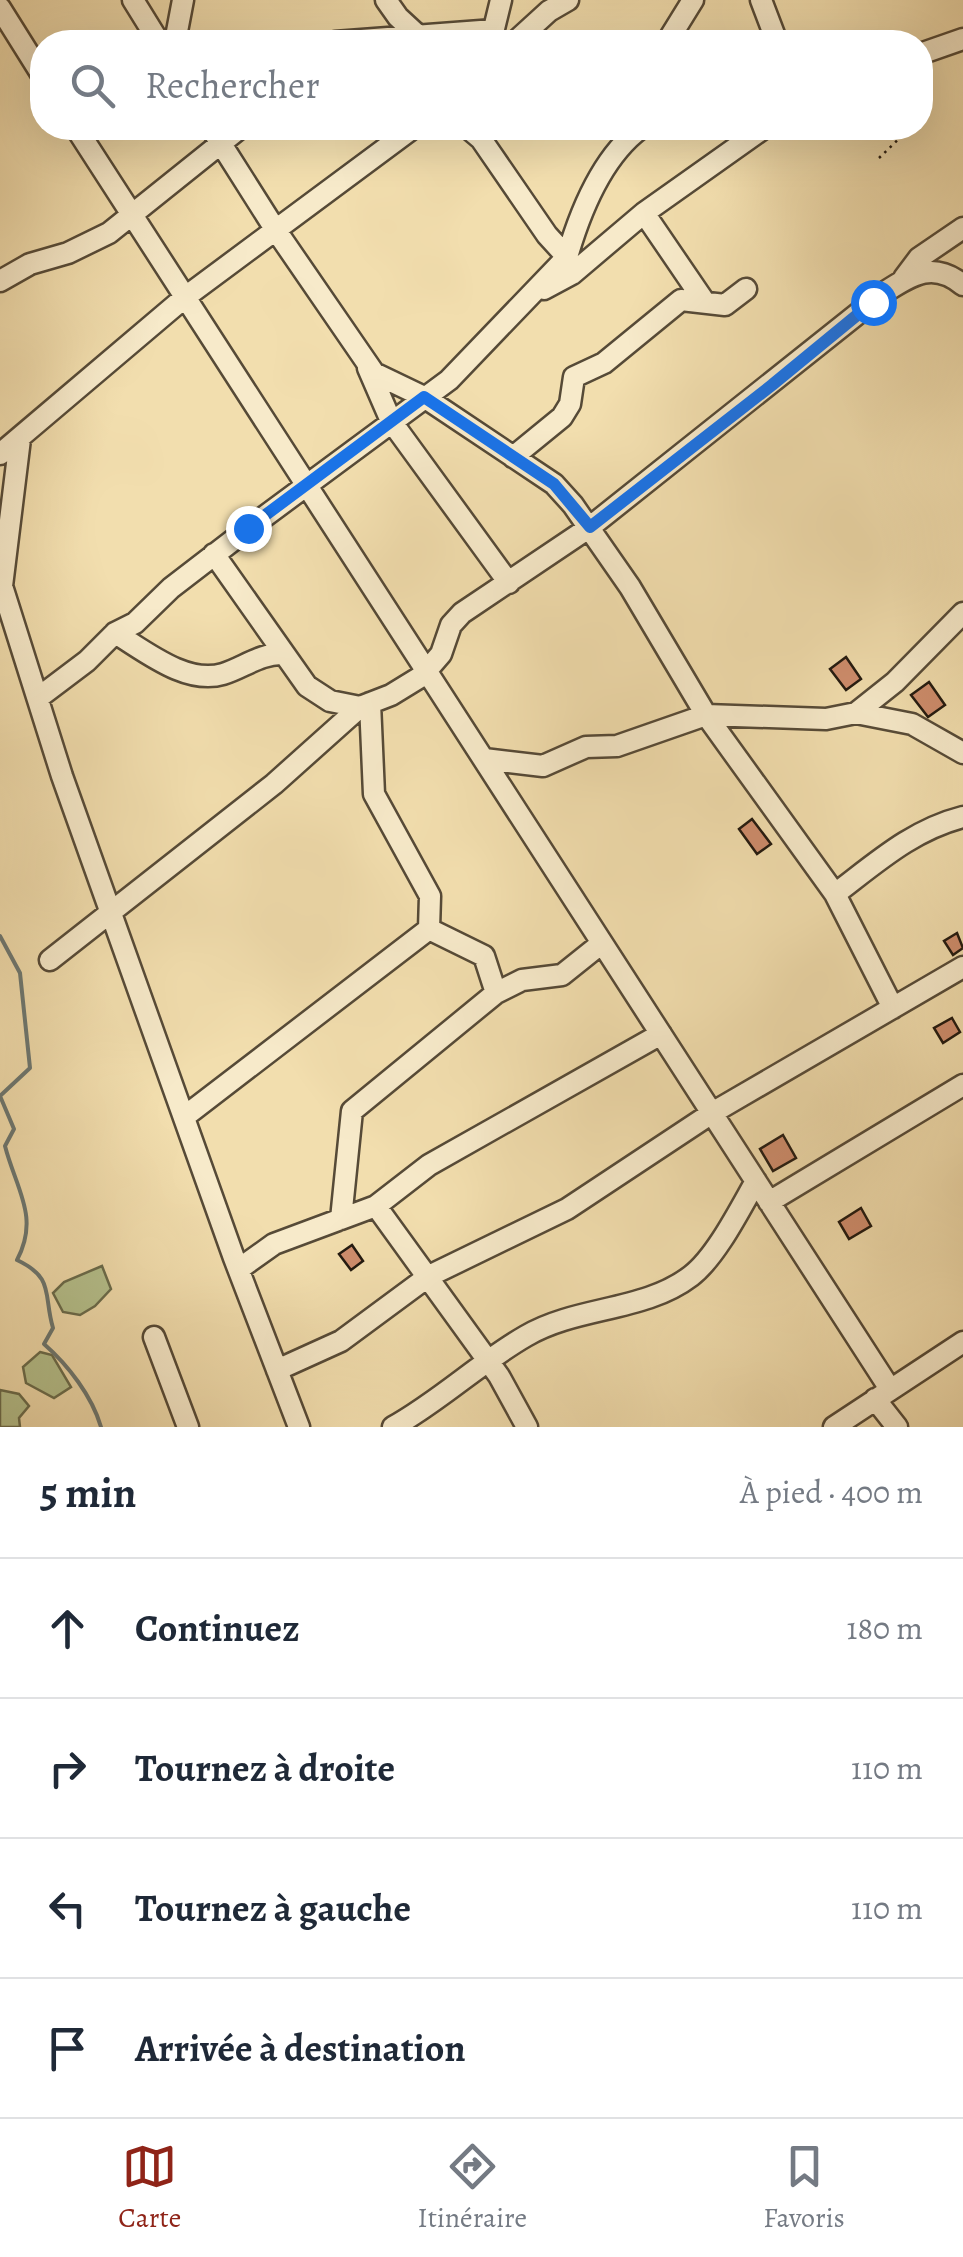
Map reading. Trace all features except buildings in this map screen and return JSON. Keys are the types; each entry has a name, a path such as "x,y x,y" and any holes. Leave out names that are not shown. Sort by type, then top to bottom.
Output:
{"street":[{"path":"178,30 184,0"},
{"path":"386,0 414,30"},
{"path":"494,30 502,0"},
{"path":"528,30 568,0"},
{"path":"674,30 693,0"},
{"path":"761,0 773,30"},
{"path":"134,1 152,30"},
{"path":"1,3 30,54"},
{"path":"933,50 963,39"},
{"path":"84,140 756,1181 882,1394 897,1427"},
{"path":"0,281 30,264 96,240 132,216 213,140"},
{"path":"219,140 366,364 392,422 509,583"},
{"path":"0,454 184,298 396,140"},
{"path":"482,140 547,235 567,257"},
{"path":"38,698 87,661 115,633 135,623 214,554 449,380 567,257 597,185 626,140"},
{"path":"529,297 572,274 644,212 747,140"},
{"path":"644,212 704,302"},
{"path":"902,281 919,258 963,228"},
{"path":"50,960 274,784 365,706 426,670 441,654 451,625 462,613 590,527 902,281 922,270 942,272 963,285"},
{"path":"513,457 562,417 570,404 574,377 581,371 604,363 680,300 725,305 746,289"},
{"path":"366,364 387,380 424,397 554,484 590,527 706,715 834,894 893,1008"},
{"path":"20,439 2,586 111,911 299,1427"},
{"path":"214,554 307,686 330,702 365,706"},
{"path":"856,713 895,682 963,613"},
{"path":"115,633 197,677 221,675 264,657 283,654"},
{"path":"365,706 374,794 430,896 429,929"},
{"path":"484,759 543,766 586,746 616,746 706,715 826,718 856,713 912,724 963,753"},
{"path":"834,894 904,840 963,816"},
{"path":"429,929 484,956 496,993"},
{"path":"184,1117 429,929"},
{"path":"341,1219 352,1111 496,993 522,980 562,975 602,943"},
{"path":"277,1370 340,1341 430,1276 567,1209 712,1114 963,968"},
{"path":"239,1270 274,1244 376,1206 429,1165 661,1034"},
{"path":"769,1202 963,1085"},
{"path":"392,1427 422,1410 527,1334 574,1314 669,1290 693,1275 756,1181"},
{"path":"376,1206 489,1361 528,1427"},
{"path":"154,1337 188,1427"},
{"path":"834,1427 854,1420 882,1394 963,1342"}],"path":[{"path":"879,158 898,140"}],"green space":[{"path":"102,1266 111,1289 80,1315 63,1312 53,1293 64,1282"},
{"path":"40,1352 52,1355 71,1387 54,1398 26,1383 23,1367"},
{"path":"0,1390 19,1394 29,1406 19,1418 20,1427 0,1427"}],"waterway":[{"path":"0,936 20,973 30,1068 0,1096 14,1129 5,1146 26,1216 24,1245 17,1260 37,1273 46,1288 53,1328 44,1344 78,1382 101,1427"}],"route":[{"path":"248,528 424,397 554,484 590,527 873,302"}]}
